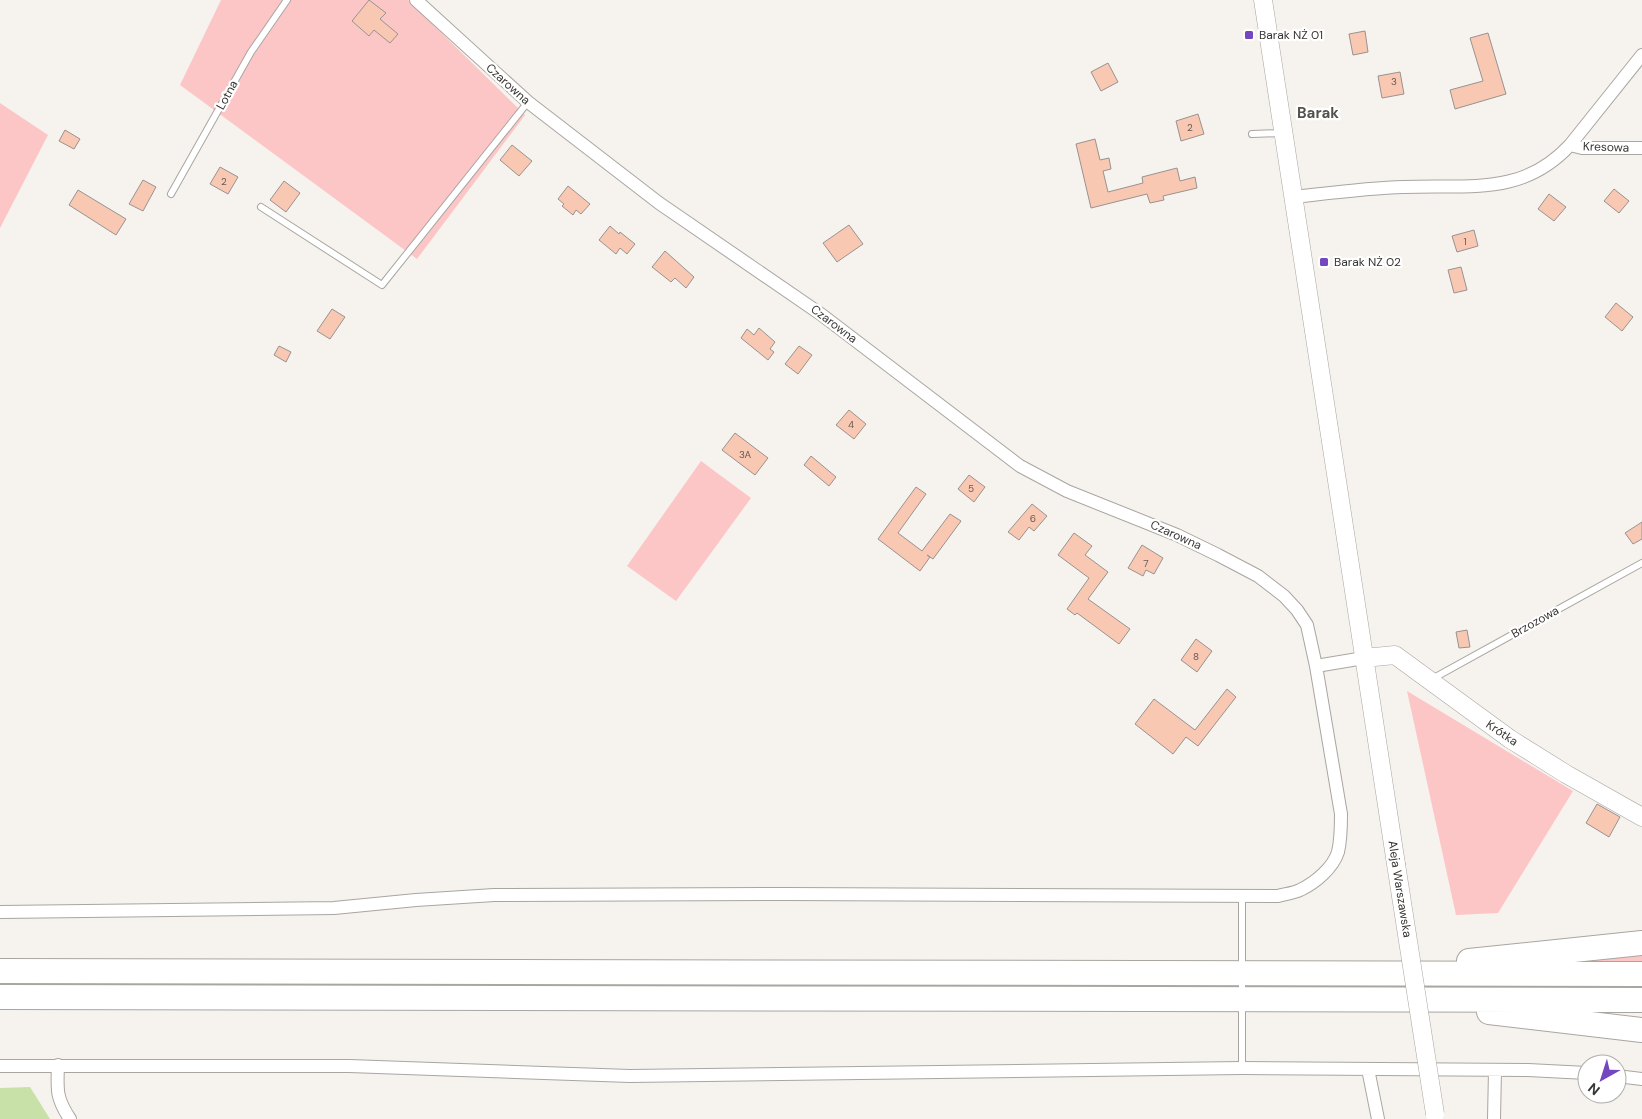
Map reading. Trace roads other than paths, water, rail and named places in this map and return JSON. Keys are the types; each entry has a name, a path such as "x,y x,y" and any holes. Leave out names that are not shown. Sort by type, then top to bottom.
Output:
{"highway":[{"path":"1353,974 1420,964 1463,962 1642,943"},
{"path":"0,971 1642,974"},
{"path":"0,997 1642,1000"},
{"path":"1376,999 1642,1030"}],"street":[{"name":"Czarowna","path":"0,912 334,908 494,895 1278,896 1300,890 1316,880 1329,867 1337,854 1341,836 1342,814 1316,666 1307,625 1284,596 1258,576 1178,535 1067,491 1020,466 822,315 659,203 528,102 416,0"},
{"name":"Aleja Warszawska","path":"1263,0 1435,1117"},
{"path":"1294,197 1340,191 1404,187 1474,186 1504,183 1530,176 1559,158 1642,55"},
{"name":"Kresowa","path":"1570,145 1582,148 1642,148"},
{"name":"Krótka","path":"1364,658 1395,655 1428,681 1510,739 1566,774 1641,816"},
{"path":"1316,666 1364,658"},
{"path":"58,1065 57,1089 61,1104 70,1119"},
{"path":"0,1066 368,1066 630,1076 1242,1068 1528,1070 1577,1072"},
{"path":"1368,1068 1378,1119"},
{"path":"1494,1119 1495,1070"},
{"path":"1627,1077 1642,1079"}],"lane":[{"name":"Lotna","path":"172,194 252,52 287,0"},
{"path":"261,207 382,285 528,102"},
{"path":"1252,134 1284,132"},
{"name":"Brzozowa","path":"1428,681 1642,563"},
{"path":"1242,896 1242,1068"}],"place":[{"name":"Barak NŻ 01","path":"1249,35"},
{"name":"Barak NŻ 02","path":"1324,262"}],"district":[{"name":"Barak","path":"1318,113"}]}
